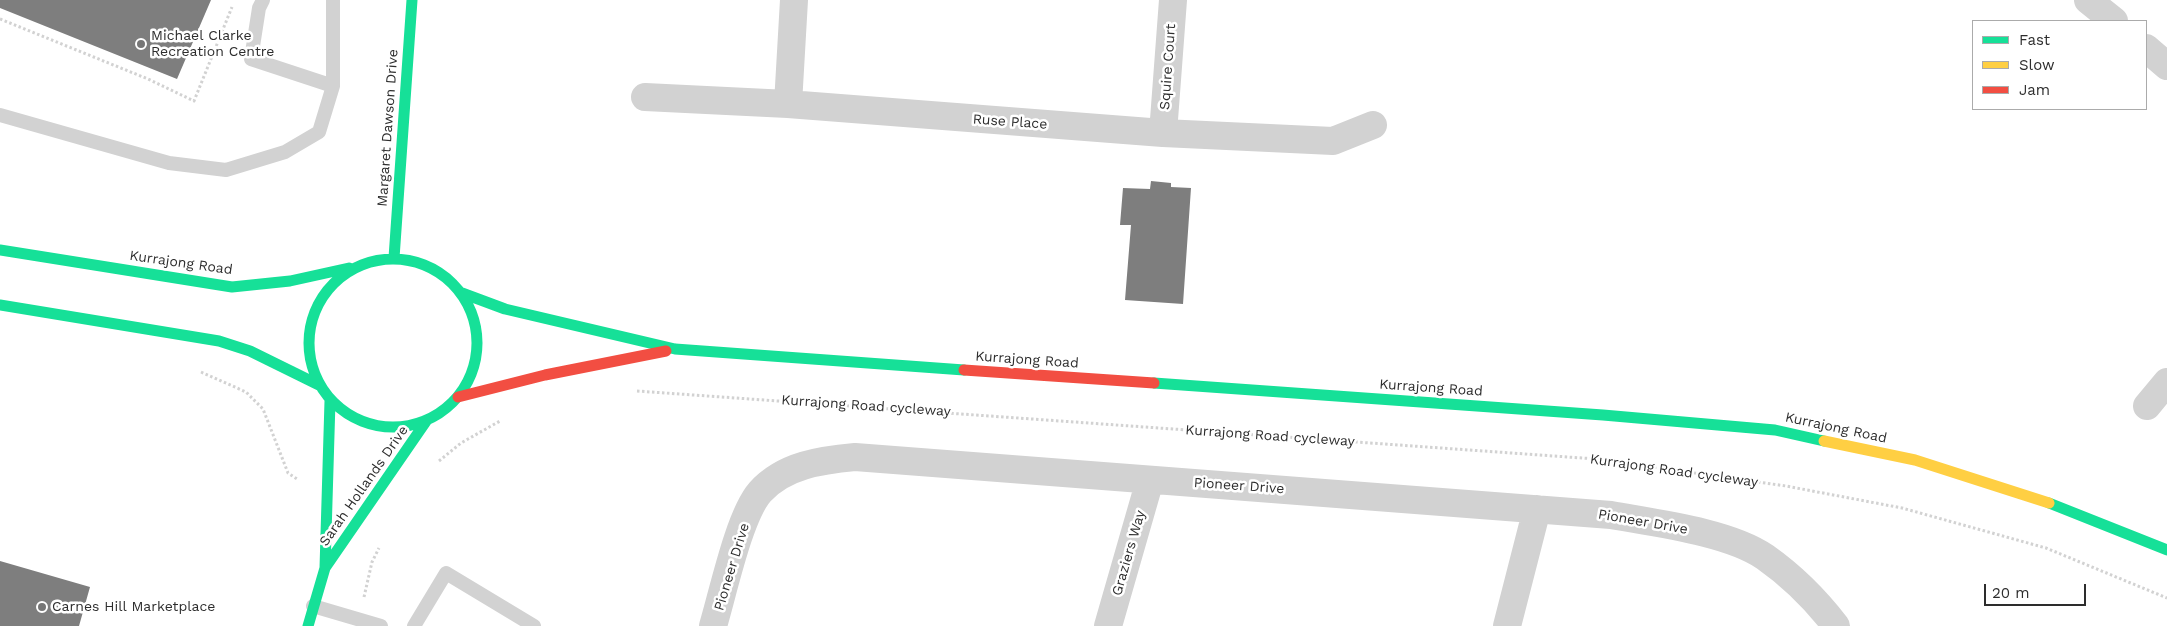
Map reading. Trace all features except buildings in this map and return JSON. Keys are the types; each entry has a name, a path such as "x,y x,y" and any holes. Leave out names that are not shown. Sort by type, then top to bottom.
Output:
{"main road":[{"name":"Margaret Dawson Drive","path":"394,258 412,0"},
{"name":"Kurrajong Road","path":"0,250 232,287 267,286 302,280 356,266"},
{"path":"394,258 417,261 438,271 462,293 472,313 477,334 476,357 470,378 458,397 449,406 427,420 402,427 375,426 351,417 330,401 319,386 310,364 307,341 311,318 321,296 336,278 356,266 374,260 394,258"},
{"path":"462,293 505,309 675,349"},
{"path":"0,305 219,341 250,351 319,386"},
{"path":"458,397 545,375 675,349"},
{"name":"Kurrajong Road","path":"675,349 1603,415 1775,430 1915,460 2039,499 2167,550"},
{"name":"Sarah Hollands Drive","path":"308,626 325,568 330,401"},
{"name":"Sarah Hollands Drive","path":"325,568 427,420"}],"street":[{"path":"788,104 794,0"},
{"name":"Squire Court","path":"1163,133 1173,0"},
{"path":"2088,0 2113,20"},
{"path":"2147,49 2167,66"},
{"name":"Ruse Place","path":"645,97 788,104 1163,133 1333,141 1373,125"},
{"path":"2147,406 2167,382"},
{"name":"Pioneer Drive","path":"714,626 743,523 760,492 782,474 819,460 855,457 1611,515 1685,529 1727,540 1764,556 1793,580 1823,609 1836,626"},
{"name":"Graziers Way","path":"1108,626 1150,480"},
{"path":"1507,626 1537,509"}],"lane":[{"path":"263,0 259,8 251,59 333,86"},
{"path":"0,115 169,163 226,170 285,152 319,132 333,86 333,0"},
{"path":"414,626 446,572 534,626"},
{"path":"313,606 382,626"}],"path":[{"path":"0,19 148,79 194,101 235,0"},
{"path":"210,376 246,392 263,409 288,473 300,481"},
{"name":"Kurrajong Road cycleway","path":"630,392 659,391 1596,459 1786,486 1902,508 2046,548 2167,598"},
{"path":"432,466 461,443 508,418"},
{"path":"358,619 372,562 381,546"}],"traffic: fast":[{"path":"394,258 412,0"},
{"path":"0,250 232,287 290,281 349,268"},
{"path":"401,259 418,262 433,268 453,283 468,303 474,318 477,343 474,368 468,383 453,403 433,418 418,424 385,427 368,424 353,418 328,397 318,383 312,368 309,335 312,318 318,303 339,278 353,268 368,262 401,259"},
{"path":"462,293 505,309 675,349 964,370"},
{"path":"0,305 219,341 250,351 319,385"},
{"path":"1154,383 1603,415 1775,430 1824,441"},
{"path":"308,626 325,568 330,401"},
{"path":"325,568 427,420"},
{"path":"2049,503 2167,550"}],"traffic: slow":[{"path":"1824,441 1915,460 2049,503"}],"traffic: jam":[{"path":"458,397 545,375 666,351"},
{"path":"964,370 1154,383"}],"place":[{"name":"Michael Clarke Recreation Centre","path":"141,44"},
{"name":"Carnes Hill Marketplace","path":"42,607"}]}
